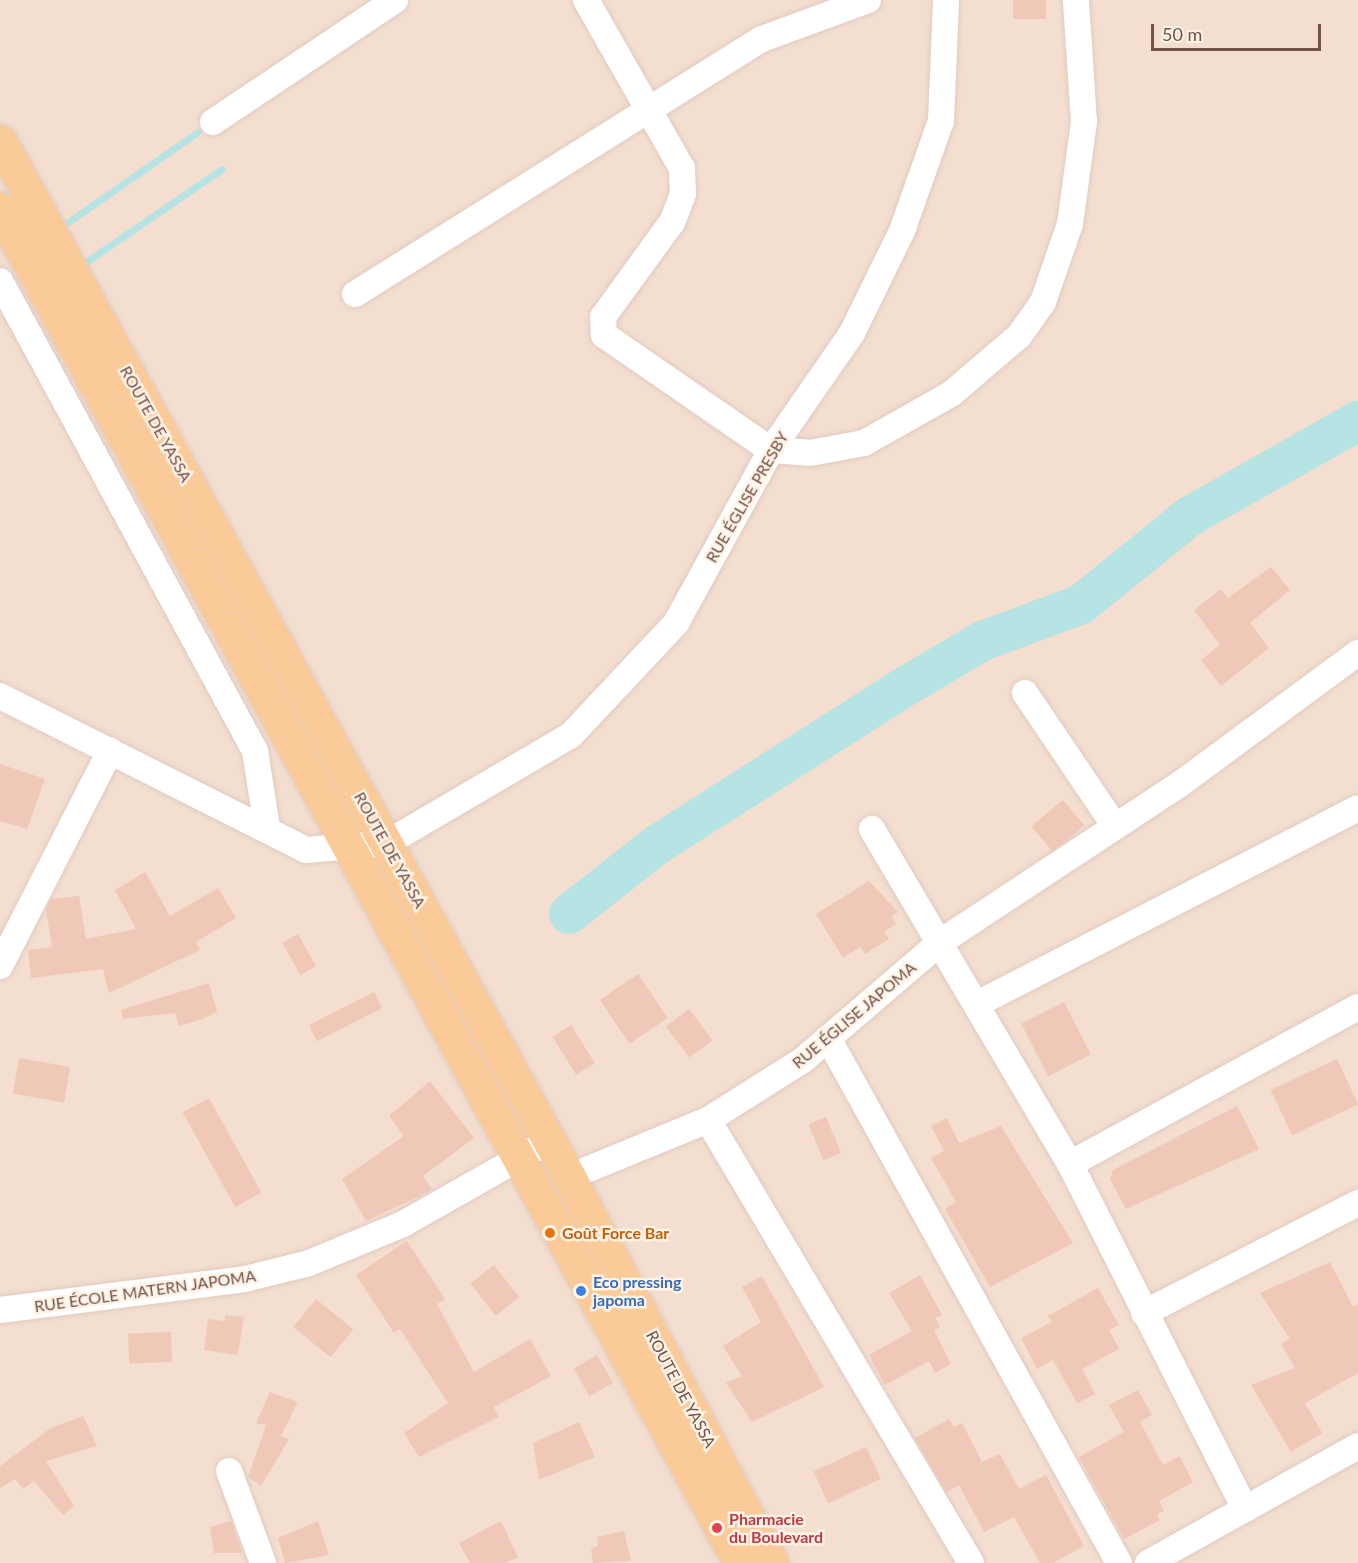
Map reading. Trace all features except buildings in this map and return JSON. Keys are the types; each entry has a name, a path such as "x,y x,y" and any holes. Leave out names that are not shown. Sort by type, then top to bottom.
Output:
{"main road":[{"name":"ROUTE DE YASSA","path":"0,141 387,843 534,1149 740,1563"},
{"name":"ROUTE DE YASSA","path":"0,209 348,849 534,1149 569,1177 772,1563"},
{"path":"27,260 56,244"}],"street":[{"path":"213,122 395,0"},
{"path":"586,0 652,107 682,168 683,194 672,222 603,317 604,335 771,450 810,453 864,443 951,394 1019,336 1043,302 1070,224 1084,122 1076,0"},
{"path":"355,294 762,39 868,0"},
{"name":"RUE ÉGLISE PRESBY","path":"387,843 571,735 676,623 771,450 852,333 902,231 941,121 946,0"},
{"path":"0,281 255,751 267,828"},
{"name":"RUE ÉGLISE JAPOMA","path":"569,1177 708,1120 803,1060 942,941 1114,825 1180,784 1358,653"},
{"path":"1025,693 1114,825"},
{"path":"0,696 267,828 306,850 348,849 387,843"},
{"path":"0,966 110,751"},
{"path":"977,1004 1358,808"},
{"path":"872,829 942,941 1070,1164 1144,1314 1245,1509"},
{"path":"1070,1164 1358,1008"},
{"path":"828,1038 1119,1563"},
{"path":"708,1120 971,1563"},
{"name":"RUE ÉCOLE MATERN JAPOMA","path":"0,1311 245,1280 309,1263 403,1224 534,1149"},
{"path":"1144,1314 1358,1203"},
{"path":"1148,1563 1358,1446"},
{"path":"229,1471 263,1563"}],"shaded area":[{"path":"0,0 1358,0 1358,1563 0,1563"}],"waterway":[{"path":"64,225 198,132"},
{"path":"83,264 222,169"},
{"path":"569,914 658,844 908,685 982,641 1080,605 1190,516 1358,421"}],"place":[{"name":"Goût Force Bar","path":"550,1233"},
{"name":"Eco pressing japoma","path":"581,1291"},
{"name":"Pharmacie du Boulevard","path":"717,1528"}]}
